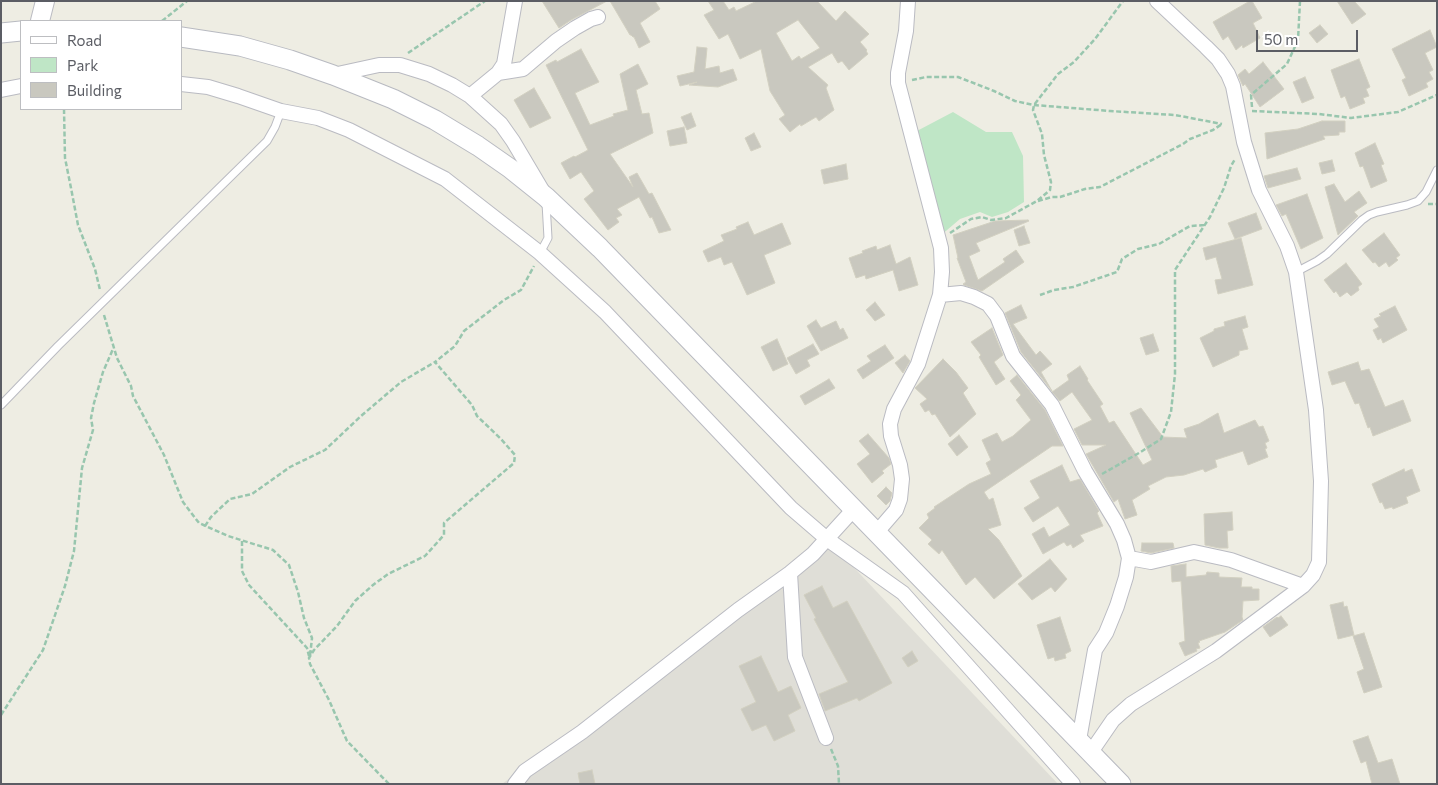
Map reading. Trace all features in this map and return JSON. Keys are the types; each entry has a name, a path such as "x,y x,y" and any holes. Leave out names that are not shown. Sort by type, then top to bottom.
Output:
{"main road":[{"path":"1,33 20,31"},
{"path":"182,37 240,46 290,60 333,75 435,120 511,169 546,197 600,248 1121,784"}],"street":[{"path":"40,20 44,1"},
{"path":"470,96 498,73 504,64 515,1"},
{"path":"877,532 896,510 900,499 902,479 900,464 892,442 890,424 894,409 918,364 940,294 942,272 941,248 898,83 898,73 906,31 908,1"},
{"path":"1085,746 1131,704 1216,651 1303,586 1313,575 1319,562 1321,481 1316,410 1296,272 1287,246 1259,190 1244,142 1233,86 1218,59 1157,1"},
{"path":"498,73 523,68 575,28 598,17"},
{"path":"333,75 379,65 400,65 428,74 470,96 501,124 513,140 546,197"},
{"path":"182,84 208,87 281,111 318,118 349,130 445,179 540,253 605,312 791,508 827,539 903,594 1073,784"},
{"path":"1,90 20,86"},
{"path":"940,294 961,293 974,297 988,304 998,316 1013,356 1052,405 1124,540 1129,558 1126,577 1106,633 1095,650 1085,746"},
{"path":"515,784 525,771 582,732 738,610 790,573 813,554 854,509"},
{"path":"1129,558 1151,562 1194,552 1231,560 1303,586"},
{"path":"790,573 795,657 826,738"}],"lane":[{"path":"1,405 58,346 267,141 275,128 281,111"},
{"path":"1296,272 1327,254 1369,215 1418,201 1426,192 1437,170"},
{"path":"540,253 548,238 546,197"}],"path":[{"path":"163,20 187,1"},
{"path":"390,65 485,1"},
{"path":"941,248 951,232 971,219 982,217 991,220 1006,218 1037,201 1050,190 1051,182 1044,155 1042,134 1033,110 1034,104 1058,74 1079,57 1095,39 1123,1"},
{"path":"1252,111 1251,95 1287,64 1298,40 1300,1"},
{"path":"898,83 926,77 958,77 994,91 1015,102 1175,115 1222,124 1100,187 1037,201"},
{"path":"1238,117 1252,111 1319,114 1351,118 1398,112 1437,95"},
{"path":"64,110 65,158 78,225 94,269 101,304 116,358 131,386 133,396 164,454 182,502 199,523 228,536 273,550 289,565 304,618 312,638 309,658"},
{"path":"1092,482 1161,439 1171,412 1175,374 1175,270 1210,217 1224,188 1231,166 1244,142"},
{"path":"1040,295 1054,290 1073,287 1117,272 1122,259 1138,249 1159,244 1190,226 1204,225"},
{"path":"205,526 211,517 230,499 252,494 290,467 326,450 361,416 401,382 435,362 455,346 464,331 504,300 521,290 540,253"},
{"path":"1,715 43,650 65,586 74,550 82,468 93,430 91,418 94,403 103,372 113,348"},
{"path":"309,658 314,650 337,626 355,601 388,574 424,556 444,535 444,523 514,463 515,456 501,439 477,416 472,405 435,362"},
{"path":"242,541 242,571 249,585 306,648 310,664 329,700 347,741 389,784"},
{"path":"826,738 838,766 838,784"}],"shaded area":[{"path":"827,539 1058,784 502,784"}],"green space":[{"path":"953,112 986,132 1012,132 1023,156 1024,202 1008,212 992,217 980,212 960,219 940,236 915,132"}],"building":[{"path":"542,1 607,1 559,28"},
{"path":"610,1 655,1 660,9 640,23 650,42 639,48 634,37 630,35"},
{"path":"708,1 723,1 729,10 734,7 736,11 757,1 817,1 836,21 845,11 869,34 860,42 868,54 849,70 842,61 838,63 832,53 808,67 828,85 826,88 834,110 819,121 816,117 801,126 800,124 790,132 779,119 785,115 770,91 761,49 740,59 728,34 719,39 704,15 714,10","holes":["798,20 820,48 801,59 799,56 792,61 776,33"]},
{"path":"1252,1 1262,18 1253,23 1260,38 1243,48 1242,45 1236,50 1228,36 1223,40 1213,22"},
{"path":"1337,1 1354,1 1366,14 1352,24"},
{"path":"1320,25 1328,34 1317,43 1309,33"},
{"path":"1430,30 1437,47 1425,53 1433,70 1429,72 1433,79 1426,83 1428,87 1409,96 1402,80 1406,78 1392,49"},
{"path":"697,47 707,48 705,69 719,66 720,73 733,69 737,80 718,87 689,85 697,82 680,86 677,76 694,72"},
{"path":"581,49 599,82 575,93 590,125 614,116 613,114 628,110 620,74 638,64 648,84 636,90 642,114 649,113 653,133 610,154 633,187 629,177 637,173 649,194 652,193 671,230 659,233 652,217 650,218 639,197 617,209 622,215 616,218 619,222 608,230 584,199 594,191 581,172 570,179 561,163 588,150 546,65 556,60 557,62"},
{"path":"1359,59 1370,87 1366,89 1369,96 1363,98 1365,103 1350,109 1345,96 1341,98 1331,70"},
{"path":"1263,62 1284,89 1260,107 1245,84 1243,86 1238,75 1245,69 1249,74"},
{"path":"1305,77 1314,98 1302,103 1293,82"},
{"path":"534,88 551,118 530,128 514,100"},
{"path":"691,113 696,126 687,130 681,117"},
{"path":"1322,121 1345,121 1345,132 1339,132 1339,135 1323,136 1325,139 1267,159 1265,133 1298,129"},
{"path":"684,127 687,143 670,146 667,131"},
{"path":"754,133 761,147 751,151 745,138"},
{"path":"1375,143 1384,164 1381,165 1387,181 1371,188 1363,166 1360,167 1355,153"},
{"path":"1332,160 1335,171 1322,174 1319,163"},
{"path":"846,164 848,179 824,184 821,170"},
{"path":"1297,168 1301,179 1268,188 1264,176"},
{"path":"1334,184 1345,202 1359,191 1367,203 1354,212 1358,216 1338,235 1325,187"},
{"path":"1307,194 1323,238 1301,249 1286,214 1282,216 1276,205"},
{"path":"1256,213 1262,229 1235,239 1228,223"},
{"path":"1028,220 976,243 980,251 969,256 978,280 1005,262 1003,259 1016,250 1024,262 982,291 963,284 966,282 957,258 953,235 995,221"},
{"path":"748,222 754,235 782,223 791,244 764,255 775,283 747,295 732,262 724,265 721,257 708,262 703,251 724,241 721,235 737,229 736,227"},
{"path":"1024,226 1030,243 1019,246 1014,230"},
{"path":"1384,233 1400,255 1396,258 1398,260 1389,267 1386,262 1379,267 1362,250"},
{"path":"1241,238 1253,285 1218,294 1215,280 1222,279 1216,257 1206,260 1203,248"},
{"path":"890,245 896,264 910,257 918,285 899,291 893,270 866,279 865,275 856,278 849,258 876,246 877,250"},
{"path":"1346,263 1362,284 1358,287 1359,290 1351,296 1347,292 1340,297 1336,291 1334,293 1324,280"},
{"path":"875,302 885,315 875,321 866,310"},
{"path":"1021,305 1027,318 1013,324 1036,355 1040,351 1052,364 1041,372 1052,391 1021,352 1005,313"},
{"path":"1395,306 1407,330 1383,343 1381,338 1378,340 1373,330 1379,327 1374,319 1381,316 1379,314"},
{"path":"1245,316 1248,327 1242,329 1248,349 1239,351 1239,355 1213,367 1200,338 1214,331 1214,329 1225,326 1224,322"},
{"path":"816,320 821,328 836,321 840,330 843,328 848,338 821,351 807,326"},
{"path":"992,328 1003,355 994,362 1005,379 996,385 979,357 981,355 971,342"},
{"path":"1153,334 1159,351 1146,355 1140,338"},
{"path":"777,339 788,364 773,371 761,347"},
{"path":"813,344 819,354 807,360 810,366 796,374 787,358"},
{"path":"885,345 894,358 863,379 857,370 871,361 867,356"},
{"path":"905,355 910,361 903,373 895,363"},
{"path":"943,359 968,388 963,393 976,414 950,437 935,414 932,415 929,410 925,412 920,404 927,399 915,388"},
{"path":"1358,362 1361,371 1369,369 1385,407 1403,400 1411,421 1373,436 1359,403 1355,404 1345,381 1332,385 1328,372"},
{"path":"1080,366 1103,404 1100,406 1109,423 1114,421 1143,465 1152,460 1130,413 1141,408 1163,437 1187,438 1184,429 1199,424 1218,413 1224,433 1255,420 1259,427 1263,426 1269,441 1265,443 1268,457 1248,465 1243,451 1215,460 1217,467 1205,472 1203,469 1184,475 1166,477 1148,486 1150,489 1132,500 1137,515 1125,519 1118,499 1114,502 1086,454 1106,445 1082,445 1074,429 1092,420 1072,392 1060,401 1052,392 1069,380 1067,375"},
{"path":"1017,375 1045,410 1063,446 1052,446 984,492 989,500 993,498 1001,525 988,529 999,540 1022,576 994,599 975,577 966,585 942,550 939,554 928,544 932,540 919,528 929,518 927,514 934,507 969,484 991,474 986,463 991,460 982,440 997,433 1002,442 1013,436 1031,420 1016,400 1021,395 1010,381"},
{"path":"829,379 835,388 805,405 800,396"},
{"path":"868,434 889,458 891,464 872,483 857,464 870,454 859,441"},
{"path":"959,435 968,447 957,456 948,444"},
{"path":"1062,465 1070,482 1080,479 1099,511 1097,513 1103,526 1080,535 1084,541 1073,548 1071,544 1067,546 1064,542 1043,554 1032,534 1044,527 1049,537 1070,525 1058,506 1033,522 1024,508 1040,498 1030,481"},
{"path":"1404,469 1405,472 1412,469 1420,491 1406,497 1408,503 1393,509 1392,507 1385,509 1382,502 1380,503 1372,484"},
{"path":"886,487 892,493 890,501 886,505 877,496"},
{"path":"1232,512 1233,530 1227,531 1228,548 1205,545 1204,514"},
{"path":"1142,543 1173,543 1174,548 1151,553 1141,551"},
{"path":"1050,559 1067,579 1055,592 1051,587 1032,600 1018,584"},
{"path":"1186,564 1186,577 1206,575 1207,572 1219,573 1219,577 1242,578 1241,587 1259,589 1259,600 1243,601 1243,620 1225,632 1199,641 1200,648 1185,656 1179,643 1185,641 1181,581 1172,582 1171,566"},
{"path":"822,586 833,608 847,601 892,683 859,701 857,698 825,711 819,694 848,682 814,619 816,618 804,595"},
{"path":"1343,602 1344,607 1347,606 1354,635 1338,639 1330,605"},
{"path":"1281,616 1288,625 1270,637 1263,627"},
{"path":"1060,617 1071,651 1065,654 1066,658 1055,661 1054,657 1048,659 1037,625"},
{"path":"1364,633 1382,687 1364,693 1357,672 1364,669 1353,636"},
{"path":"912,651 918,661 908,667 902,658"},
{"path":"761,656 778,692 791,686 801,708 788,715 795,731 774,741 766,725 752,731 741,709 756,702 739,666"},
{"path":"1368,736 1378,763 1392,759 1400,784 1372,784 1366,761 1361,763 1353,741"},
{"path":"592,770 595,784 580,784 578,773"}]}
